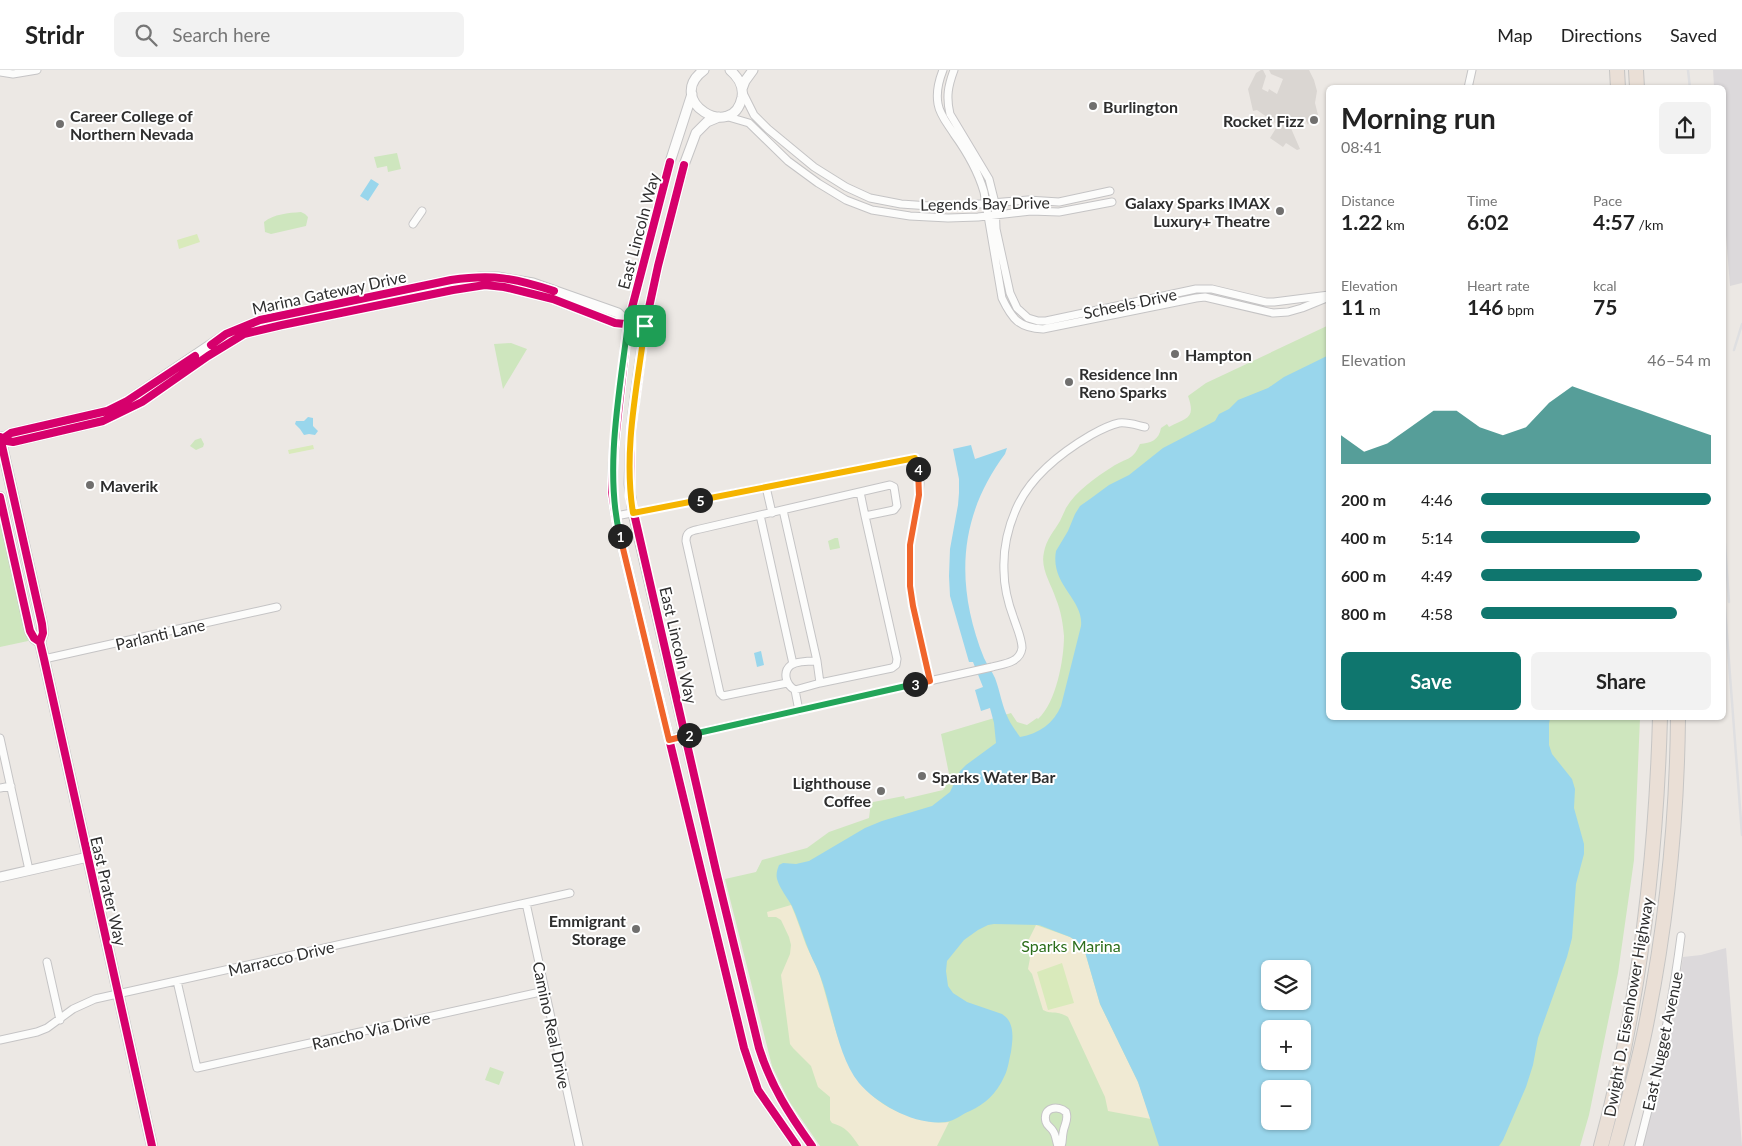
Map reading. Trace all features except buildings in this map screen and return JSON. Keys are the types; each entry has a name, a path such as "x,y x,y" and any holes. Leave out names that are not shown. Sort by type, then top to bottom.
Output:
{"highway":[{"path":"1617,70 1618,85"},
{"path":"1636,70 1637,85"},
{"name":"Dwight D. Eisenhower Highway","path":"1601,1146 1625,1044 1647,910 1659,771 1660,720"},
{"name":"Dwight D. Eisenhower Highway","path":"1616,1146 1647,1022 1666,904 1674,819 1678,720"},
{"path":"1622,1146 1642,1066 1647,1022"},
{"path":"1594,1146 1613,1070 1625,1044"}],"main road":[{"name":"East Prater Way","path":"0,439 42,624 43,633 40,642 152,1146"},
{"name":"East Prater Way","path":"0,497 30,631 34,638 40,642"}],"street":[{"path":"0,72 13,74 37,70"},
{"name":"East Lincoln Way","path":"704,70 695,80 670,162 628,323 614,450 612,492 669,740 750,1070 758,1090 796,1146"},
{"path":"730,70 738,78 742,90"},
{"path":"742,90 745,81 753,70"},
{"path":"943,70 938,90 938,104 941,116 955,134 979,176 986,204 995,215"},
{"path":"954,70 947,91 950,114 989,179 995,203 1002,298 1008,311 1018,323 1033,329 1043,329 1205,297 1273,313 1288,312 1326,297"},
{"path":"1469,85 1472,70"},
{"name":"East Lincoln Way","path":"742,90 741,100 736,108 722,117 707,122 696,133 684,165 645,326 631,430 629,484 633,513 719,885 759,1048 778,1096 812,1146"},
{"name":"Legends Bay Drive","path":"742,90 754,115 768,129 814,167 854,191 870,198 901,204 944,206 1028,200 1059,202 1110,191"},
{"path":"938,90 947,91"},
{"path":"692,94 695,104 701,111 709,116 722,117"},
{"name":"Legends Bay Drive","path":"722,117 741,119 749,123 788,160 818,183 846,200 872,210 910,216 948,218 978,217 1031,211 1059,212 1112,202"},
{"path":"413,224 422,211"},
{"name":"Scheels Drive","path":"995,215 996,229 1010,293 1016,308 1028,318 1038,321 1046,321 1198,289 1212,290 1266,302 1326,296"},
{"name":"Marina Gateway Drive","path":"0,439 14,442 103,421 142,402 208,356 244,334 453,290 485,285 504,286 554,299 615,322 645,326"},
{"path":"1134,312 1140,305 1194,293 1198,289"},
{"path":"1080,322 1085,317 1124,309 1132,303"},
{"path":"669,740 1012,662 1020,653 1021,643 1008,602 1004,573 1008,533 1019,504 1031,486 1050,464 1083,440 1104,428 1117,424 1129,423 1145,427"},
{"path":"616,516 915,458 920,489 910,545 910,586 930,681"},
{"path":"787,683 723,696 720,693 686,536 689,532 760,515 860,492 890,486 894,487 897,506 894,510 865,516"},
{"path":"766,487 772,513"},
{"path":"795,690 892,668 896,665 897,659 890,622 860,492"},
{"path":"784,510 817,661 820,683"},
{"path":"760,515 792,664 786,673 787,683 795,690 798,710"},
{"name":"Parlanti Lane","path":"44,659 277,607"},
{"path":"792,664 817,661"},
{"path":"0,738 29,870"},
{"path":"0,788 10,786"},
{"path":"0,877 88,857"},
{"name":"Marracco Drive","path":"0,1040 37,1032 60,1020 83,1003 118,994 570,894"},
{"name":"Camino Real Drive","path":"526,903 579,1146"},
{"name":"East Nugget Avenue","path":"1639,1146 1659,1062 1676,976 1681,936"},
{"path":"47,962 60,1020"},
{"name":"Rancho Via Drive","path":"177,981 197,1068 545,991"},
{"path":"1058,1107 1066,1112 1068,1117 1060,1146 1045,1119 1048,1111 1058,1107"}],"shaded area":[{"path":"1263,70 1266,76 1262,89 1268,92 1269,89 1277,94 1283,79 1271,74 1269,70 1309,70 1314,80 1317,91 1315,103 1318,115 1311,116 1308,125 1305,119 1290,126 1300,149 1297,150 1286,143 1283,147 1270,138 1278,125 1257,110 1253,111 1248,89 1256,73"},
{"path":"1713,70 1742,70 1742,283 1730,286 1726,235 1726,85 1714,85"},
{"path":"1726,948 1742,1146 1643,1146 1673,1022 1683,957 1701,955"}],"green space":[{"path":"397,153 401,169 388,172 387,166 377,168 374,157"},
{"path":"301,212 308,217 306,226 271,234 265,232 264,222 268,219 281,214"},
{"path":"197,234 200,242 179,249 177,240"},
{"name":"Sparks Marina","path":"1326,326 1326,720 1640,720 1634,860 1618,973 1589,1115 1580,1146 820,1146 789,1101 772,1066 725,879 756,872 762,860 807,848 829,832 869,818 870,810 868,803 904,796 905,799 943,790 950,779 941,734 1011,713 1017,722 1027,725 1038,719 1050,703 1054,692 1061,669 1064,646 1064,631 1060,613 1043,564 1048,540 1066,508 1081,490 1106,471 1132,457 1140,444 1154,440 1161,428 1167,424 1169,427 1185,419 1190,413 1188,396 1206,383"},
{"path":"511,343 527,349 503,389 494,344"},
{"path":"201,438 204,444 203,447 196,450 190,446 195,440"},
{"path":"313,445 314,449 289,454 288,450"},
{"path":"0,517 28,641 0,647"},
{"path":"838,538 840,548 830,550 828,541"},
{"path":"1062,963 1074,1003 1048,1010 1037,972"},
{"path":"490,1067 504,1072 499,1085 485,1080"}],"sand":[{"path":"791,905 819,973 838,1037 856,1076 869,1092 886,1105 922,1120 949,1122 937,1146 859,1146 848,1132 830,1120 830,1097 818,1087 811,1066 790,1044 781,975 790,954 791,945 781,920 776,917 768,917 767,912"},
{"path":"1036,925 1070,937 1078,942 1085,952 1100,1004 1138,1082 1151,1119 1108,1111 1105,1097 1068,1017 1043,1010 1032,974 1028,969 1030,958 1026,945"}],"water":[{"path":"371,179 379,184 368,201 360,196"},
{"name":"Sparks Marina","path":"1326,356 1326,720 1550,720 1549,745 1552,754 1572,779 1575,789 1574,808 1584,844 1584,854 1576,884 1572,938 1538,1038 1533,1065 1526,1087 1499,1146 1159,1146 1138,1082 1100,1004 1085,952 1078,942 1070,937 1039,925 988,925 964,940 947,961 948,986 953,993 967,1002 1002,1014 1009,1021 1012,1036 1011,1052 1006,1071 998,1088 981,1105 946,1122 922,1121 910,1117 876,1099 859,1083 851,1071 839,1042 821,980 792,906 778,883 779,865 783,863 796,864 809,861 865,828 932,806 950,792 960,771 966,765 996,743 990,708 981,711 975,690 983,687 973,662 969,662 950,596 950,549 959,493 959,479 953,449 971,445 975,459 1007,448 989,478 978,502 970,527 966,552 966,578 968,604 984,658 995,678 1004,709 1011,723 1020,737 1027,736 1045,727 1054,718 1061,706 1081,626 1081,616 1078,608 1062,583 1055,563 1056,551 1080,506 1109,485 1129,475 1163,448 1215,421 1219,414 1229,409 1238,400 1268,388 1284,377"},
{"path":"308,417 313,418 313,426 318,431 315,435 304,435 295,424 296,421 304,421"},
{"path":"761,651 764,665 757,667 754,653"}],"railway":[{"path":"1688,70 1690,85"},
{"path":"1734,350 1742,324"},
{"path":"1726,559 1729,602"},
{"path":"1726,622 1742,835"}],"cycle path":[{"path":"670,162 628,323 614,450 612,492 617,524 744,1048 758,1090 797,1146"},
{"path":"684,165 645,326 631,430 630,496 717,875 759,1048 769,1075 781,1099 812,1146"},
{"path":"211,345 226,334 260,320 451,280 479,277 503,278 554,291"},
{"path":"1,440 13,442 103,421 142,402 208,356 244,334 453,290 485,285 504,287 553,299 615,323 635,325"},
{"path":"1,440 11,433 107,411 127,401 195,356"},
{"path":"0,437 42,624 43,633 40,642 152,1146"},
{"path":"0,497 30,631 34,638 40,642"}],"place":[{"name":"Burlington","path":"1093,106"},
{"name":"Rocket Fizz","path":"1314,120"},
{"name":"Career College of Northern Nevada","path":"60,124"},
{"name":"Galaxy Sparks IMAX Luxury+ Theatre","path":"1280,211"},
{"name":"Hampton","path":"1175,354"},
{"name":"Residence Inn Reno Sparks","path":"1069,382"},
{"name":"Maverik","path":"90,485"},
{"name":"Sparks Water Bar","path":"922,776"},
{"name":"Lighthouse Coffee","path":"881,791"},
{"name":"Emmigrant Storage","path":"636,929"}],"route":[{"path":"628,323 645,326 631,430 629,484 633,513 915,458 920,483 910,545 910,586 930,681 669,740 617,524 612,492 614,450 628,323"}]}
